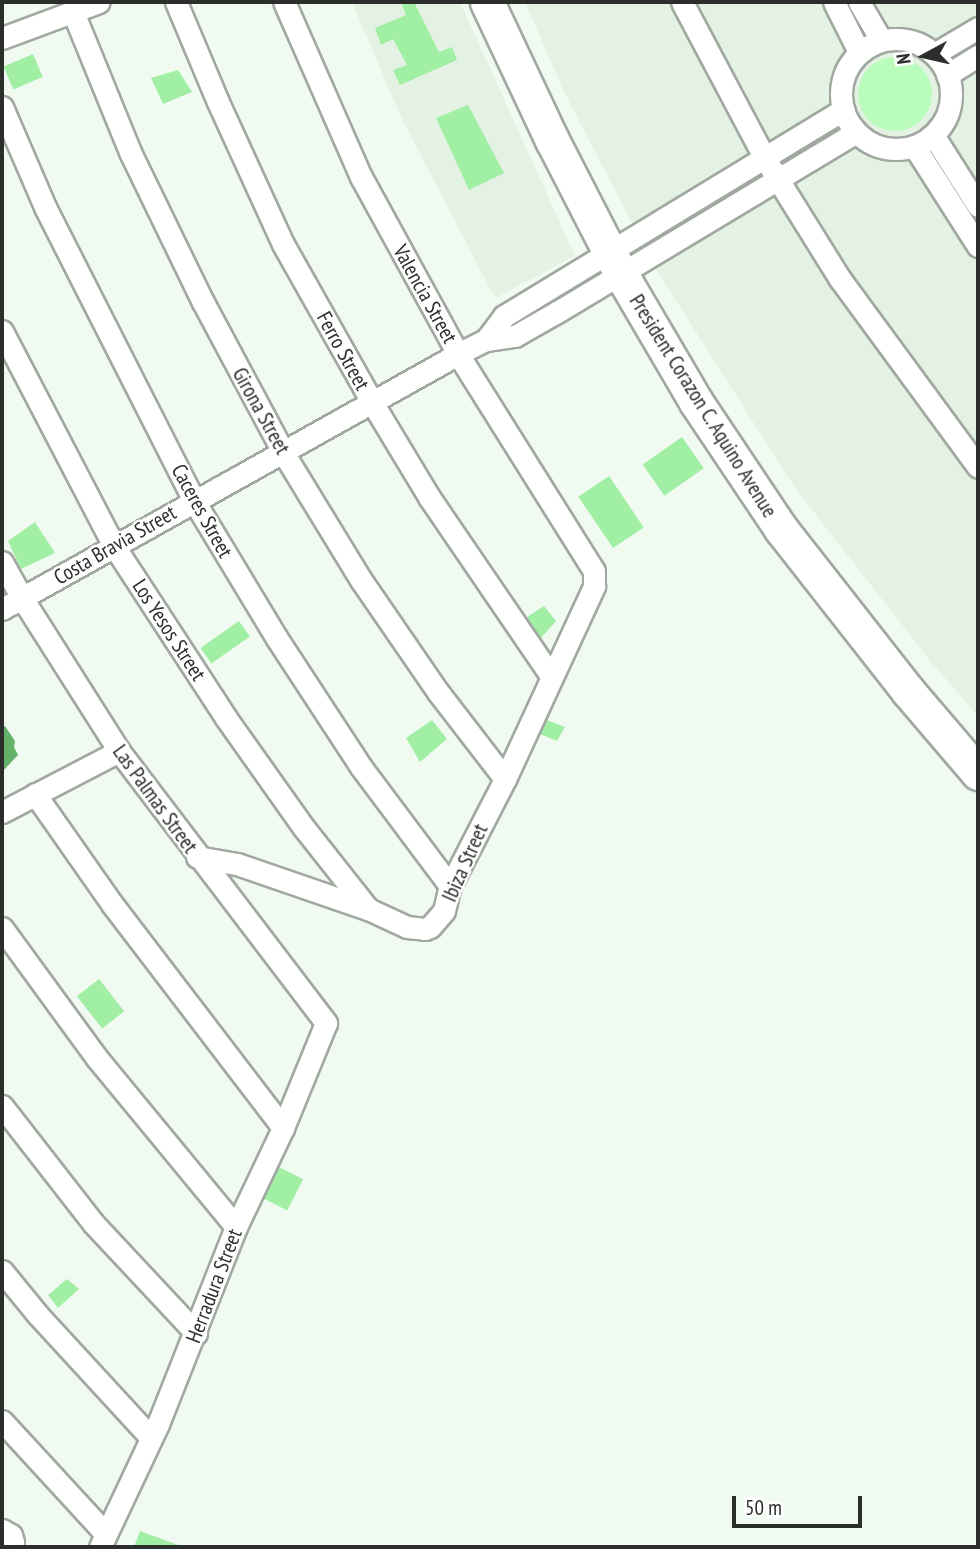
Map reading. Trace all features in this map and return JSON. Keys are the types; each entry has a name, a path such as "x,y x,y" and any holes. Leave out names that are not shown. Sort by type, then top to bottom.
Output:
{"main road":[{"name":"President Corazon C. Aquino Avenue","path":"487,2 552,140 616,264 696,402 782,529 908,691 978,773"}],"street":[{"path":"2,38 99,2"},
{"name":"Ferro Street","path":"176,2 283,244 373,404 437,508 552,677"},
{"name":"Valencia Street","path":"284,2 361,177 458,354 594,571"},
{"path":"682,2 764,157 840,279 978,467"},
{"path":"834,2 859,52"},
{"path":"859,2 881,40"},
{"name":"Girona Street","path":"73,12 131,154 203,302 284,454 361,580 438,692 505,779"},
{"path":"934,54 978,28"},
{"path":"881,40 909,40 934,54 947,75 950,88 947,114 923,140 902,149 877,146 856,132 843,110 842,79 859,52 881,40"},
{"path":"947,75 978,56"},
{"name":"Caceres Street","path":"2,107 45,207 194,501 276,637 361,767 450,886"},
{"path":"616,264 764,157 843,110"},
{"path":"616,264 778,179 856,132"},
{"path":"923,140 978,206"},
{"path":"923,140 978,246"},
{"name":"Costa Bravia Street","path":"2,609 486,340 504,316 616,264"},
{"name":"Los Yesos Street","path":"2,331 114,546 249,751 303,828 368,909"},
{"name":"Las Palmas Street","path":"2,562 119,751 197,857 326,1023"},
{"name":"Ibiza Street","path":"197,857 237,864 368,909 407,927 425,929 435,923 444,911 450,886 505,779 594,586 594,571"},
{"path":"2,812 119,751"},
{"path":"35,794 111,904 283,1128"},
{"path":"2,928 96,1057 236,1227"},
{"name":"Herradura Street","path":"102,1540 151,1438 196,1333 236,1227 283,1128 326,1023"},
{"path":"2,1106 93,1223 196,1333"},
{"path":"2,1271 151,1438"},
{"path":"2,1421 102,1540"},
{"path":"2,1530 11,1535 11,1547"}],"shaded area":[{"path":"352,2 460,2 575,256 495,298 401,117"},
{"path":"525,2 978,2 978,716 931,662 795,488 656,269 564,92"},
{"path":"895,57 909,60 921,68 929,80 932,94 929,108 921,120 909,128 895,131 881,128 869,120 861,108 858,94 861,80 869,68 881,60"},
{"path":"5,726 15,741 14,747 18,755 2,772 2,728"}],"building":[{"path":"401,2 414,2 439,52 452,47 457,60 400,85 393,70 407,65 393,39 381,45 375,28 406,15"},
{"path":"33,54 43,77 13,90 4,67"},
{"path":"178,70 192,92 163,104 151,78"},
{"path":"468,105 504,173 469,190 436,118"},
{"path":"682,437 704,468 664,496 643,465"},
{"path":"609,476 644,527 613,548 578,497"},
{"path":"35,522 55,553 21,569 8,541"},
{"path":"544,606 556,621 541,638 527,617"},
{"path":"239,621 250,637 211,664 200,648"},
{"path":"432,720 447,739 420,762 406,738"},
{"path":"547,720 565,727 557,741 540,734"},
{"path":"99,979 124,1011 102,1029 77,996"},
{"path":"279,1167 303,1179 287,1210 263,1198"},
{"path":"67,1279 79,1289 58,1308 48,1295"},
{"path":"140,1531 181,1546 134,1547"}]}
